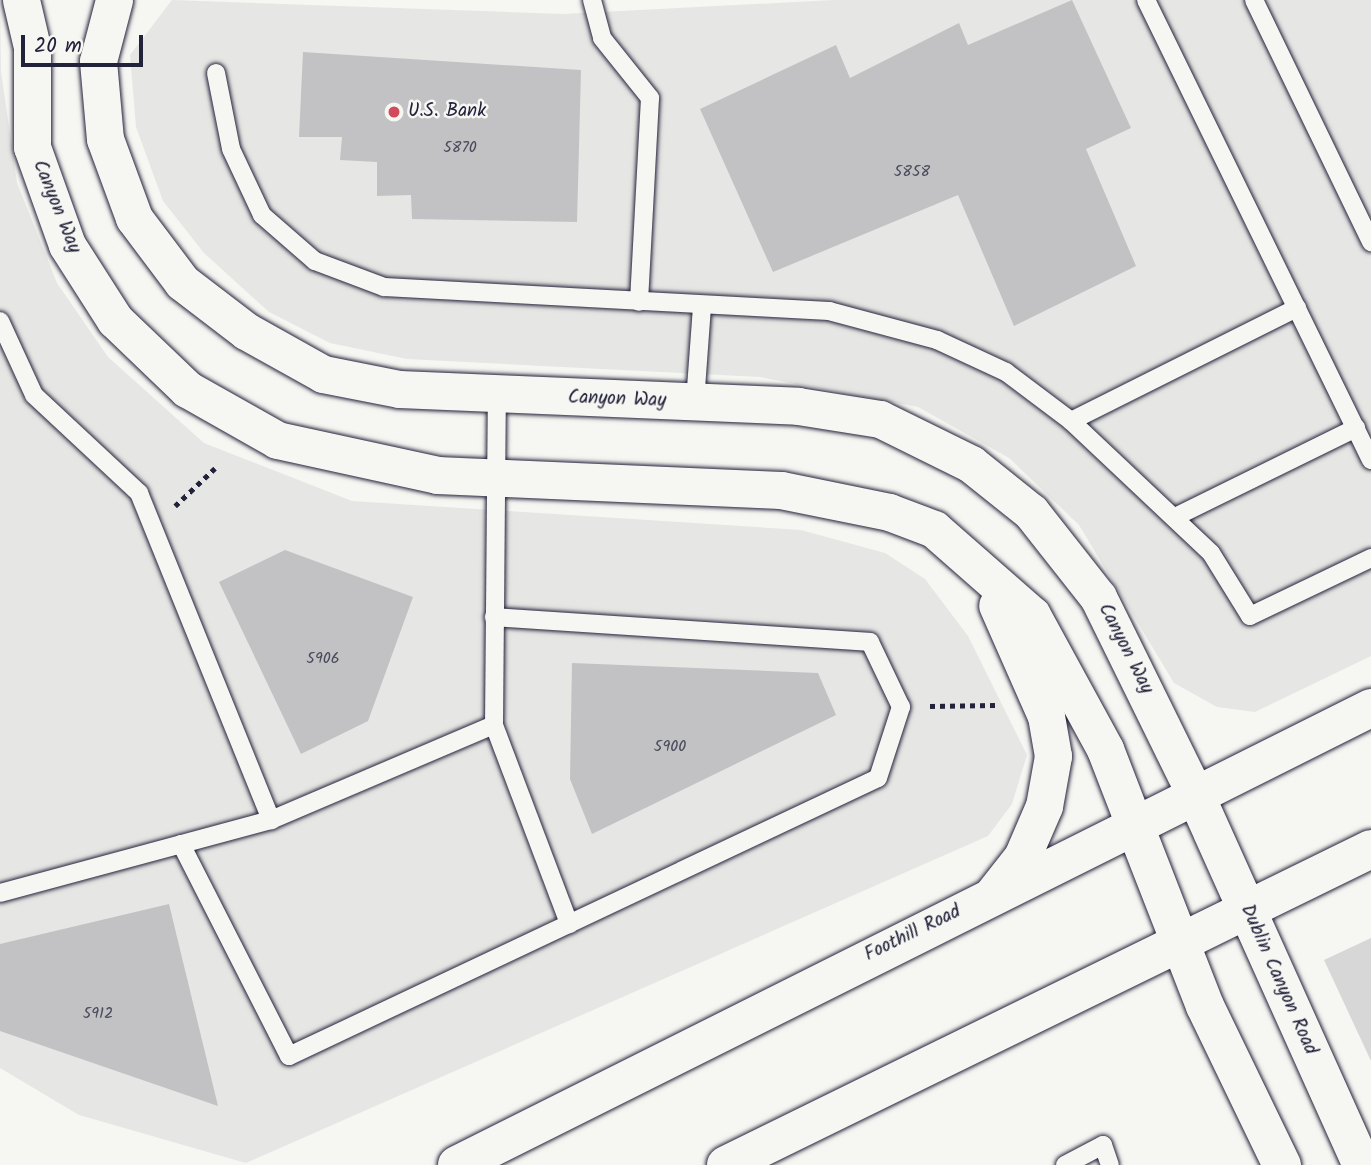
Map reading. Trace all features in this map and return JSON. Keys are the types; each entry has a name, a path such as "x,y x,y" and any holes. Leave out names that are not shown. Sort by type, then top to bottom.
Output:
{"main road":[{"name":"Foothill Road","path":"457,1165 1134,824 1371,708"},
{"name":"Dublin Canyon Road","path":"1195,794 1362,1165"},
{"path":"1134,824 1179,942 1282,1165"},
{"path":"726,1165 1371,849"}],"street":[{"name":"Canyon Way","path":"21,0 32,47 32,147 67,245 115,320 187,389 278,440 437,475 782,490 889,512 934,529 972,558 1032,615 1105,749 1134,824"},
{"name":"Canyon Way","path":"32,47 48,0"},
{"name":"Canyon Way","path":"114,0 98,61 105,139 134,218 182,282 246,331 323,374 398,390 798,406 880,419 971,464 1031,512 1098,597 1195,794"},
{"name":"Canyon Way","path":"972,558 1019,645 1046,716 1053,756 1044,806 1022,858 992,895"}],"lane":[{"path":"592,0 602,38 650,98 639,302"},
{"path":"1146,0 1371,460"},
{"path":"1254,0 1371,242"},
{"path":"216,73 231,149 262,215 315,261 384,287 829,311 937,341 1006,372 1071,421 1211,553 1250,616 1371,558"},
{"path":"695,402 702,306"},
{"path":"1071,421 1297,309"},
{"path":"0,321 34,395 139,494 271,820"},
{"path":"496,396 494,725 569,924"},
{"path":"1175,517 1356,428"},
{"path":"181,844 289,1056 878,778 901,707 870,642 494,617"},
{"path":"0,893 271,820 494,725"},
{"path":"1065,1165 1103,1145 1110,1165"}],"path":[{"path":"153,527 215,468"}],"shaded area":[{"path":"0,0 1,71 17,183 57,283 108,357 204,443 352,501 801,530 885,553 925,579 968,636 1027,755 1012,804 988,836 246,1163 79,1115 0,1068"},
{"path":"172,0 563,14 834,0 1371,0 1371,656 1255,712 1217,707 1174,683 1079,525 1009,458 918,407 760,377 407,359 330,343 269,312 204,253 163,201 136,127 130,55"},
{"path":"1371,938 1371,1061 1324,960"}],"building":[{"path":"1072,0 1131,128 1086,149 1136,266 1014,326 958,195 773,272 700,109 836,45 850,78 959,23 968,45"},
{"path":"303,52 581,70 577,222 412,219 411,195 377,196 377,162 340,160 342,137 299,137"},
{"path":"285,550 413,597 368,721 301,754 219,582"},
{"path":"572,663 818,673 836,715 592,834 570,779"},
{"path":"169,904 218,1106 0,1031 0,944"}],"place":[{"name":"U.S. Bank","path":"394,112"}]}
